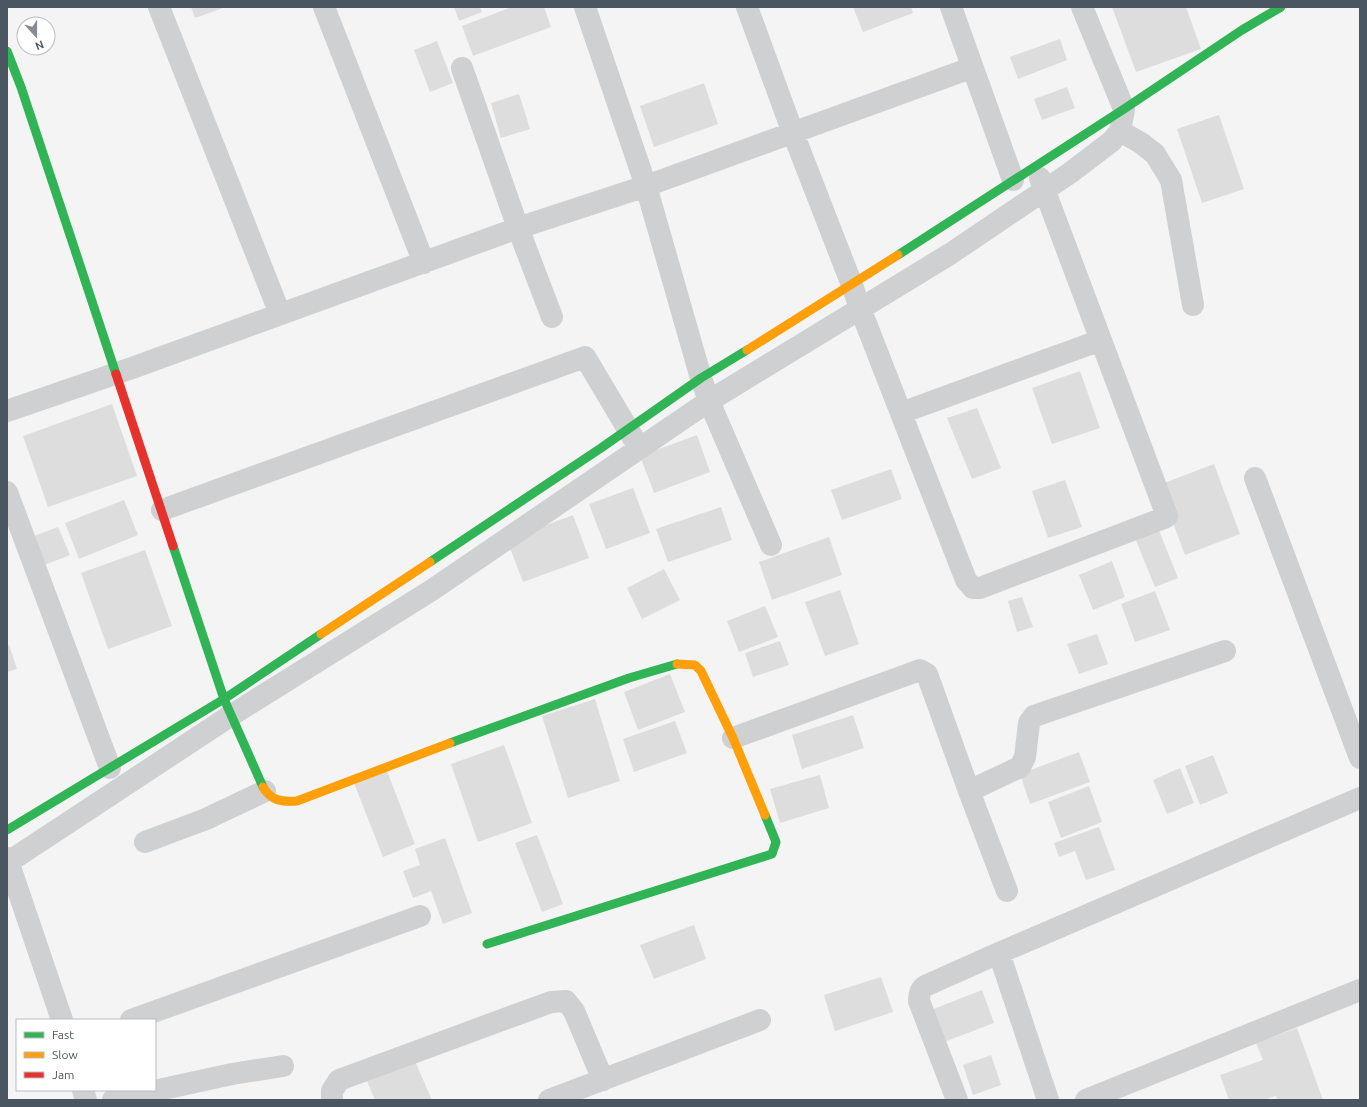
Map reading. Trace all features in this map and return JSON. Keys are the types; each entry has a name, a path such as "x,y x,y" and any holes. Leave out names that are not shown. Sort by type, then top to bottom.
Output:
{"street":[{"path":"160,7 280,314"},
{"path":"324,7 424,263"},
{"path":"585,7 646,186 701,378 771,545"},
{"path":"748,7 793,133 860,308 966,580 974,588 980,588 1166,517 1035,166"},
{"path":"951,7 971,68 1013,180"},
{"path":"7,830 110,768 227,707 432,590 709,400 950,254 1045,191 1112,141 1120,131 1124,109 1082,7"},
{"path":"62,1019 8,861 701,378 852,284 1124,109 1242,30 1281,7"},
{"path":"7,51 21,88 117,374 227,707 258,780 265,791 275,800 282,802 297,801 514,719 629,678 674,664 685,663 695,665 701,672 733,738 776,842 772,854 487,944"},
{"path":"462,68 518,228 552,317"},
{"path":"7,411 117,374 518,228 646,186 971,68"},
{"path":"1120,131 1141,143 1155,154 1166,170 1170,180 1193,305"},
{"path":"901,413 1101,340"},
{"path":"162,510 585,357 639,448"},
{"path":"1255,478 1360,758"},
{"path":"7,492 110,768"},
{"path":"969,791 1020,767 1025,757 1029,723 1034,716 1225,651"},
{"path":"733,738 920,670 927,674 1007,891"},
{"path":"145,842 206,819 265,791"},
{"path":"957,1100 919,1001 921,989 925,986 1360,798"},
{"path":"134,1019 420,916"},
{"path":"999,953 1048,1100"},
{"path":"1086,1100 1360,990"},
{"path":"332,1100 332,1091 339,1080 551,1002 566,1001 574,1011 604,1080"},
{"path":"549,1100 760,1020"},
{"path":"156,1091 232,1074 283,1066"},
{"path":"113,1100 154,1091"}],"building":[{"path":"191,7 226,7 195,18"},
{"path":"454,7 480,7 482,12 459,21"},
{"path":"512,7 544,7 551,27 473,56 462,26"},
{"path":"853,7 911,7 913,13 863,32"},
{"path":"1112,7 1186,7 1201,49 1136,72"},
{"path":"1060,39 1067,60 1018,79 1010,57"},
{"path":"437,41 453,83 430,92 414,50"},
{"path":"704,83 718,124 654,147 640,106"},
{"path":"1067,87 1075,108 1042,120 1034,99"},
{"path":"519,94 530,129 501,138 491,103"},
{"path":"1219,115 1244,189 1202,203 1177,129"},
{"path":"1080,371 1100,428 1052,444 1032,388"},
{"path":"112,404 137,476 48,507 23,436"},
{"path":"977,408 1001,468 972,479 947,418"},
{"path":"697,435 710,472 654,493 640,456"},
{"path":"1214,464 1240,534 1185,555 1159,485"},
{"path":"891,469 902,499 842,520 831,490"},
{"path":"1065,480 1082,527 1048,538 1032,491"},
{"path":"633,488 650,533 606,549 589,504"},
{"path":"124,500 138,535 79,559 65,523"},
{"path":"721,507 732,540 668,562 656,529"},
{"path":"573,515 589,558 523,582 507,540"},
{"path":"58,527 70,555 37,568 26,539"},
{"path":"1158,528 1178,578 1155,587 1135,538"},
{"path":"829,537 842,575 772,600 759,562"},
{"path":"145,550 172,626 108,649 81,573"},
{"path":"1112,561 1125,597 1093,610 1079,575"},
{"path":"664,569 680,600 642,619 627,588"},
{"path":"840,590 859,644 825,656 805,602"},
{"path":"1155,591 1170,630 1135,642 1121,604"},
{"path":"1022,597 1033,627 1017,632 1008,601"},
{"path":"765,606 778,637 739,652 727,621"},
{"path":"1097,634 1108,664 1079,674 1067,644"},
{"path":"780,641 789,665 753,677 745,653"},
{"path":"9,645 17,669 7,672 7,646"},
{"path":"670,674 685,712 638,730 624,692"},
{"path":"595,699 620,781 568,798 542,716"},
{"path":"853,715 864,748 802,769 792,735"},
{"path":"675,721 687,753 634,772 623,739"},
{"path":"504,745 532,823 478,842 451,764"},
{"path":"1079,752 1090,782 1030,804 1020,774"},
{"path":"1213,755 1228,793 1200,805 1185,766"},
{"path":"1180,768 1194,803 1167,814 1153,780"},
{"path":"387,771 415,844 383,857 354,783"},
{"path":"820,775 829,808 780,823 770,789"},
{"path":"1089,786 1102,822 1061,838 1048,802"},
{"path":"1099,827 1115,870 1086,880 1075,851 1059,857 1054,843"},
{"path":"537,835 563,904 542,912 515,843"},
{"path":"445,838 472,913 443,924 431,891 413,898 403,871 420,865 415,849"},
{"path":"694,925 706,959 654,979 640,945"},
{"path":"881,977 893,1012 835,1031 824,995"},
{"path":"982,990 994,1023 944,1042 931,1010"},
{"path":"1297,1028 1323,1100 1277,1100 1276,1096 1263,1100 1229,1100 1220,1075 1263,1060 1256,1043"},
{"path":"991,1055 1001,1085 973,1095 963,1065"},
{"path":"415,1061 432,1100 375,1100 367,1081"}],"traffic: fast":[{"path":"898,255 1124,109 1242,30 1281,7"},
{"path":"7,51 21,87 116,374"},
{"path":"430,562 601,448 701,378 747,350"},
{"path":"173,546 224,699 263,787"},
{"path":"7,830 224,699 321,634"},
{"path":"450,743 629,678 677,664"},
{"path":"487,944 772,854 776,842 765,815"}],"traffic: slow":[{"path":"747,350 898,255"},
{"path":"321,634 430,562"},
{"path":"677,664 695,665 701,671 733,738 765,815"},
{"path":"263,787 266,792 277,800 297,801 450,743"}],"traffic: jam":[{"path":"116,374 173,546"}]}
